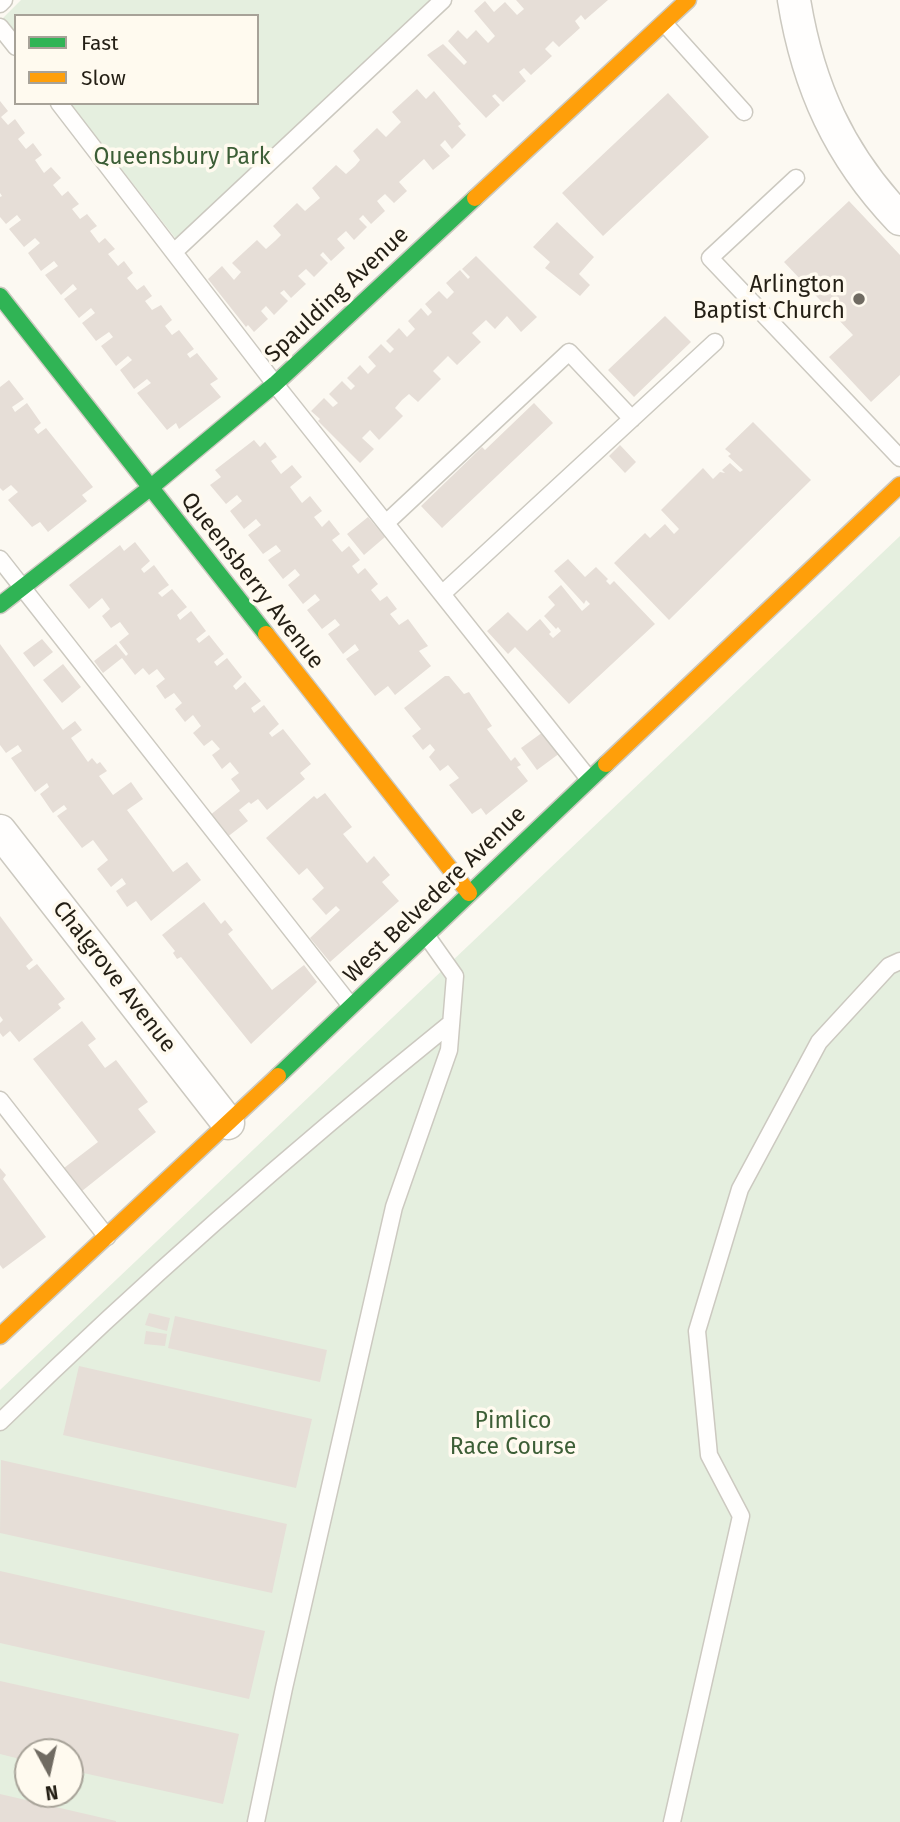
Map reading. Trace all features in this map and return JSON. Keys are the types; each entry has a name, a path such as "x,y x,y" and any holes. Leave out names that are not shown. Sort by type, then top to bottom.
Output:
{"street":[{"name":"Spaulding Avenue","path":"0,605 150,488 275,384 688,0"},
{"path":"794,0 800,38 817,91 837,136 859,170 900,219"},
{"name":"Queensberry Avenue","path":"0,296 469,893"},
{"name":"West Belvedere Avenue","path":"0,1336 900,485"},
{"name":"Chalgrove Avenue","path":"0,831 228,1123"}],"lane":[{"path":"0,4 4,0"},
{"path":"174,252 443,0"},
{"path":"664,23 744,112"},
{"path":"0,27 14,44"},
{"path":"61,105 275,384 589,779"},
{"path":"796,178 710,258 900,458"},
{"path":"442,594 715,342"},
{"path":"386,523 569,352 632,419"},
{"path":"0,559 351,1006"},
{"path":"256,1822 394,1207 449,1050 455,976 426,935"},
{"path":"672,1822 741,1516 709,1455 697,1331 740,1189 820,1042 889,965 900,961"},
{"path":"0,1422 190,1242 331,1120 451,1023"},
{"path":"0,1100 107,1237"}],"green space":[{"name":"Queensbury Park","path":"21,0 432,0 176,239 72,105 259,105 259,14 14,14 14,32 3,18"},
{"name":"Pimlico Race Course","path":"900,536 900,1822 0,1822 0,1390"}],"building":[{"path":"516,0 608,0 585,20 581,15 575,21 580,28 559,47 553,41 545,49 552,56 531,75 524,68 519,72 526,81 503,102 495,94 492,96 500,105 486,118 427,55 443,44 464,65 467,62 448,41 458,30 467,39 476,30 488,43 495,36 474,11 485,1 494,12 505,2 517,15 524,9"},
{"path":"417,89 426,99 434,91 461,124 458,126 466,135 452,149 445,140 440,145 450,156 433,170 424,159 399,182 407,191 394,203 385,194 377,201 385,211 371,224 363,215 359,219 367,227 354,240 346,231 337,239 345,248 331,261 323,252 320,255 328,263 314,277 306,269 298,276 306,284 291,298 284,290 280,293 288,301 274,315 266,306 261,311 268,319 254,332 248,325 246,327 208,279 222,266 234,280 241,272 232,263 257,240 266,249 275,241 281,235 273,226 297,203 305,211 320,198 312,188 336,165 346,174 355,166 360,160 353,151 377,128 386,137 401,122 392,112"},
{"path":"668,93 709,137 603,236 562,193"},
{"path":"0,101 8,111 1,117 8,125 15,119 25,133 18,139 26,149 33,143 42,155 35,160 44,173 51,167 61,178 53,185 62,196 68,191 79,204 72,209 80,219 87,214 97,226 90,231 99,243 105,238 115,249 108,254 118,266 124,261 133,273 127,278 137,290 144,285 152,296 145,301 152,310 161,305 172,320 165,326 172,335 179,330 194,349 187,354 190,358 197,353 218,379 210,384 221,397 179,429 176,423 167,430 137,393 151,383 147,379 134,389 120,370 132,360 128,356 116,366 101,346 113,337 109,332 96,341 82,323 95,313 91,308 79,318 64,299 77,289 73,284 61,295 45,275 58,266 54,261 41,271 28,253 40,243 35,238 24,247 9,229 21,220 17,215 6,224 0,217"},
{"name":"Arlington Baptist Church","path":"849,201 900,255 900,375 871,402 829,357 853,335 784,262"},
{"path":"557,222 594,257 579,274 590,285 580,296 545,268 550,262 533,247"},
{"path":"476,256 537,317 521,332 507,316 495,329 486,320 472,333 481,342 457,365 448,356 433,371 441,379 418,402 409,394 402,400 395,408 403,416 379,440 370,430 362,438 374,449 360,463 311,411 324,398 333,407 338,403 329,394 342,381 351,390 355,386 347,378 360,365 368,374 376,366 368,357 381,344 390,353 394,349 386,341 399,328 407,337 415,329 408,321 421,308 428,316 432,312 425,304 439,291 447,299 454,292 446,283 460,270 468,279 470,277 462,269"},
{"path":"665,316 691,342 634,397 608,370"},
{"path":"9,380 24,399 12,407 15,412 27,403 41,423 34,429 38,434 46,428 93,487 82,495 87,501 48,532 40,522 32,527 8,500 18,492 11,485 3,491 0,488 0,387"},
{"path":"534,403 553,423 442,528 421,506 482,447 485,450"},
{"path":"753,422 811,480 669,620 614,563 645,533 650,538 665,524 674,534 679,529 661,510 703,468 713,479 720,472 725,473 722,470 730,463 740,472 743,470 728,456 731,454 725,449"},
{"path":"254,440 260,447 265,442 277,457 271,461 281,474 292,465 302,477 290,487 302,503 310,496 322,511 314,517 322,527 329,520 340,534 332,540 342,552 349,546 360,560 352,566 358,574 365,568 378,584 371,590 380,601 387,596 397,609 390,614 399,625 408,619 428,646 419,651 431,666 395,695 388,686 375,696 346,659 359,650 355,644 343,654 328,634 340,625 335,619 322,629 307,610 320,600 315,594 303,604 288,585 300,575 295,569 283,579 268,560 281,551 276,545 263,554 248,535 261,525 256,519 244,529 230,511 242,501 237,495 226,504 210,485 221,477 215,470"},
{"path":"620,445 636,462 625,473 609,456"},
{"path":"368,517 385,537 364,555 347,534"},
{"path":"135,542 150,561 141,569 144,573 154,565 169,585 158,593 162,597 172,589 187,607 177,615 180,620 191,611 206,631 196,639 199,643 209,635 224,654 214,662 217,666 227,658 242,677 233,686 236,690 245,682 261,701 251,708 254,713 264,705 279,724 269,733 272,737 283,729 311,764 300,773 305,779 267,810 258,799 239,810 248,821 226,838 209,816 240,791 231,779 239,773 230,762 222,769 212,755 220,749 212,740 204,746 193,733 201,726 193,715 185,722 175,709 182,703 174,693 165,699 156,686 165,679 157,669 149,675 143,668 135,675 122,658 103,673 94,661 116,644 126,656 128,654 119,642 129,634 120,622 111,628 102,616 110,609 102,598 89,609 69,585 120,545 124,551"},
{"path":"568,559 585,577 596,567 608,579 606,581 610,585 614,581 655,624 569,704 515,647 508,654 487,631 508,612 527,631 540,619 553,638 561,631 544,616 555,605 548,597 561,585 582,611 590,604 586,600 584,604 554,571"},
{"path":"42,639 53,652 34,667 23,653"},
{"path":"0,644 63,730 75,721 82,730 71,738 88,762 92,758 97,764 100,762 107,771 99,776 113,795 131,782 143,799 127,810 173,872 187,862 201,880 151,921 136,901 127,907 116,891 126,884 122,878 111,887 97,869 108,860 93,840 82,848 57,816 67,809 64,805 53,813 40,794 49,787 47,783 35,792 11,758 22,751 18,745 6,753 0,745"},
{"path":"63,664 81,687 62,703 43,680"},
{"path":"445,676 449,676 464,694 469,692 492,726 487,729 511,761 515,757 521,765 517,767 528,781 486,815 481,808 472,814 449,785 459,778 448,765 440,771 429,757 435,750 430,744 423,750 412,736 421,729 404,708"},
{"path":"543,732 560,753 537,770 521,748"},
{"path":"325,793 352,827 343,834 367,863 374,856 390,875 382,882 399,901 330,962 310,938 340,910 336,906 326,915 312,899 324,888 307,868 299,875 266,838 314,796 317,799"},
{"path":"204,902 221,924 225,920 233,930 228,934 272,990 304,965 317,982 251,1044 181,957 177,959 173,953 175,951 162,935"},
{"path":"0,916 33,960 26,966 29,970 37,964 65,999 58,1004 61,1008 19,1042 10,1031 3,1037 0,1033 0,1023 3,1020 0,1016"},
{"path":"82,1021 96,1039 88,1045 105,1068 116,1060 148,1102 138,1109 156,1132 82,1191 64,1168 98,1142 33,1059"},
{"path":"0,1168 6,1175 3,1179 46,1237 3,1269 0,1265"},
{"path":"149,1313 170,1318 167,1331 145,1325"},
{"path":"175,1316 327,1350 320,1382 168,1348"},
{"path":"146,1331 167,1334 165,1346 144,1344"},
{"path":"79,1366 312,1419 296,1488 63,1435"},
{"path":"1,1460 287,1524 272,1593 0,1533"},
{"path":"0,1571 265,1631 249,1699 0,1643"},
{"path":"0,1681 239,1734 223,1804 84,1773 84,1738 14,1738 14,1758 0,1754"},
{"path":"0,1794 14,1797 14,1808 60,1808 116,1821 116,1822 0,1822"}],"traffic: fast":[{"path":"0,605 150,488 275,384 475,198"},
{"path":"0,296 266,634"},
{"path":"278,1076 606,764"}],"traffic: slow":[{"path":"475,198 688,0"},
{"path":"606,764 900,485"},
{"path":"266,634 469,893"},
{"path":"0,1336 278,1076"}],"place":[{"name":"Arlington Baptist Church","path":"859,299"}]}
